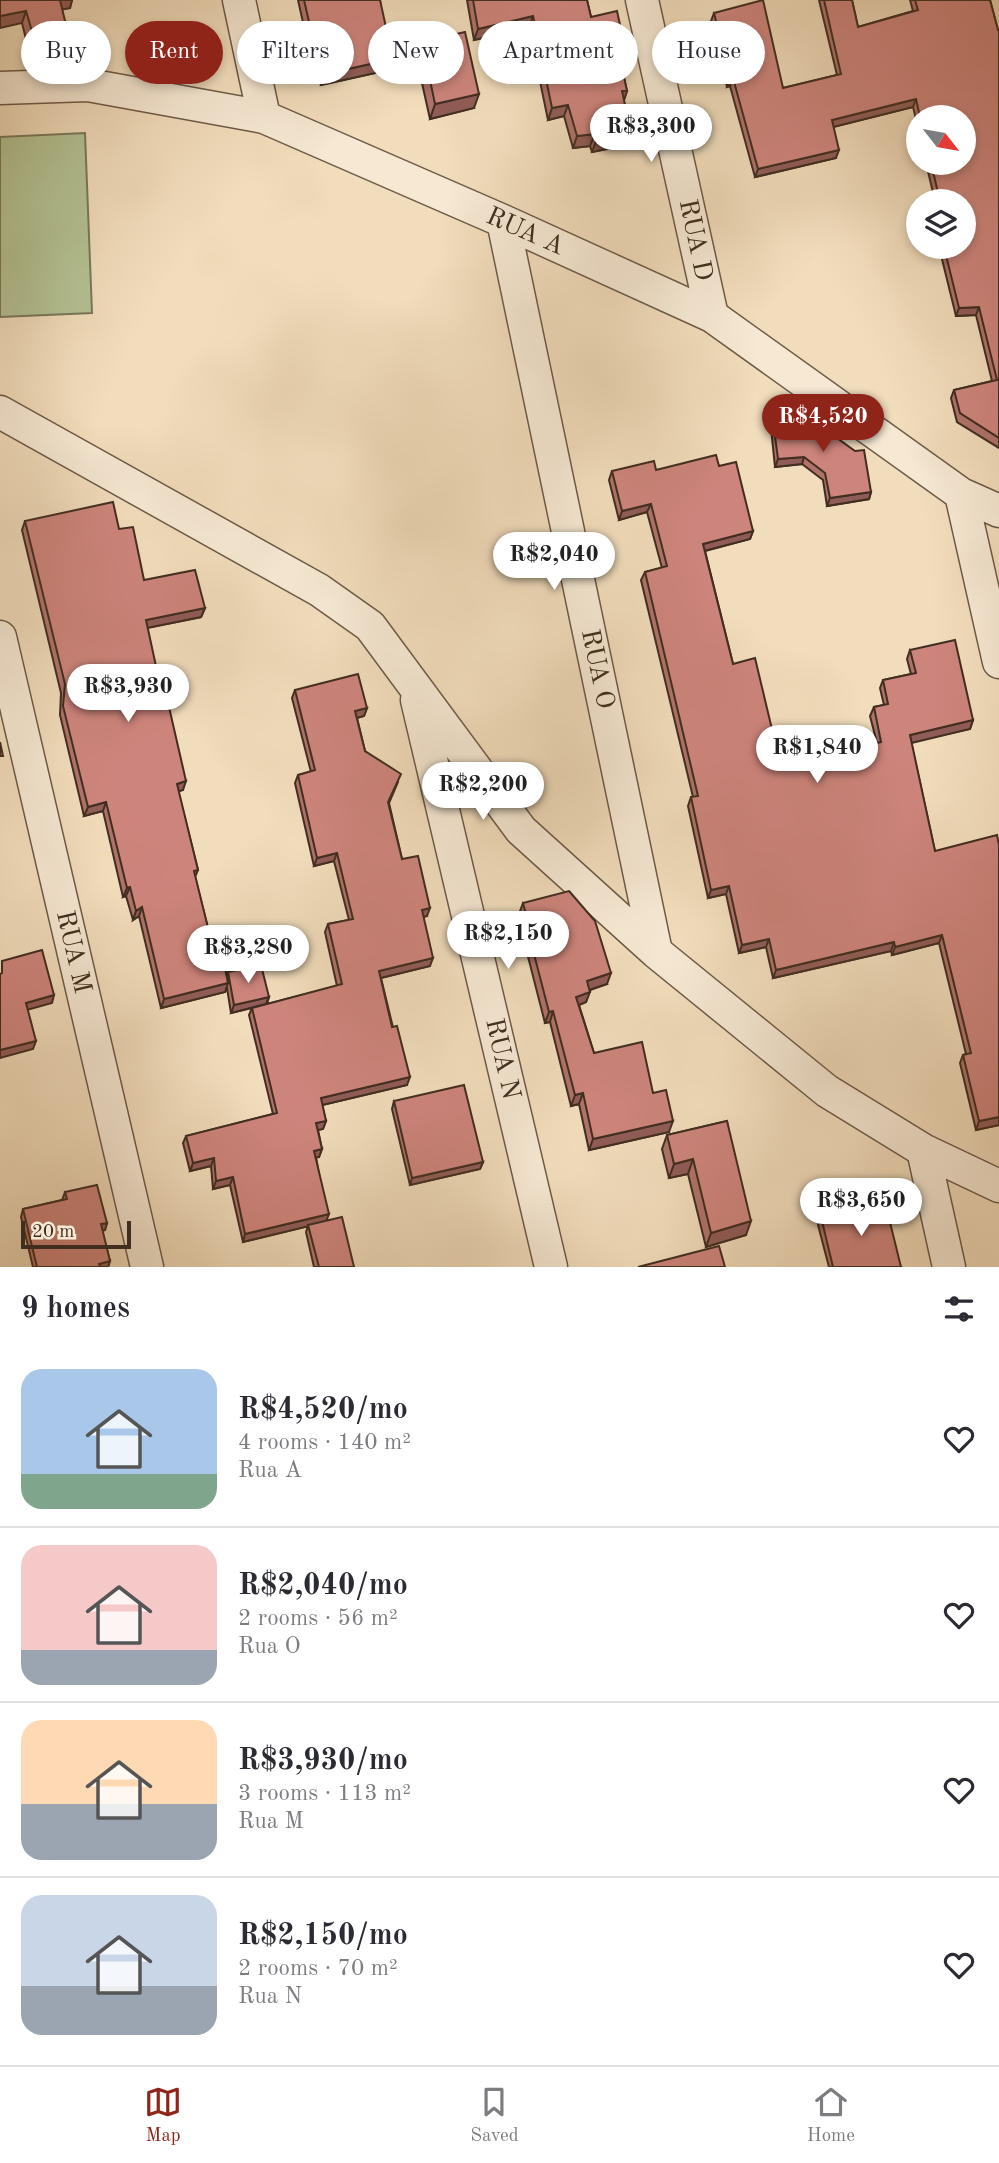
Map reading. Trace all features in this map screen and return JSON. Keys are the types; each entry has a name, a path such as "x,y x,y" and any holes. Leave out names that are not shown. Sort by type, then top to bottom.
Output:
{"street":[{"path":"239,0 264,117"},
{"name":"RUA D","path":"642,0 712,316"},
{"name":"RUA A","path":"0,88 88,85 264,117 712,316 961,494 999,512"},
{"name":"RUA O","path":"503,221 656,952"},
{"path":"0,412 319,590 370,626 521,830 656,952 827,1091 923,1150 999,1186"},
{"path":"961,494 999,662"},
{"name":"RUA M","path":"0,637 146,1267"},
{"name":"RUA N","path":"414,688 551,1267"},
{"path":"923,1150 948,1267"}],"green space":[{"path":"85,133 92,313 0,317 0,137"}],"building":[{"path":"0,0 60,0 65,21 29,21 26,11 0,16"},
{"path":"304,0 380,0 385,21 368,21 368,65 354,68 354,21 309,21"},
{"path":"473,0 587,0 591,17 617,11 619,21 534,21 533,16 512,21 478,21 478,29"},
{"path":"763,0 783,88 841,74 824,0 852,0 858,27 918,10 915,0 990,0 999,30 999,438 960,413 954,390 997,380 979,307 959,308 947,259 976,259 976,189 937,189 934,175 976,175 976,105 917,105 916,99 832,120 839,150 758,169 735,84 765,84 765,21 716,21 714,13"},
{"path":"464,32 479,94 435,104 431,84 464,84"},
{"path":"547,84 626,84 627,91 622,91 631,133 596,141 595,134 577,136 568,105 552,108"},
{"path":"814,413 815,422 855,451 864,450 871,492 830,498 825,473 804,457 778,459 773,421"},
{"path":"716,455 719,466 736,462 753,531 703,544 733,664 755,658 781,767 881,742 874,707 888,704 883,680 916,673 910,650 955,640 973,720 910,735 935,851 997,835 999,1117 979,1121 963,1055 971,1053 942,935 895,947 894,942 776,970 769,939 742,945 729,886 711,890 691,797 698,796 645,572 667,566 651,504 622,511 612,471 654,461 656,470"},
{"path":"113,502 119,529 133,527 144,580 195,570 205,608 146,620 162,694 166,694 186,781 177,784 198,870 194,871 210,936 218,934 228,983 164,999 142,907 136,911 130,887 127,888 106,802 88,807 63,706 65,684 25,521"},
{"path":"358,674 367,708 355,711 365,751 401,774 388,802 402,859 418,856 430,908 422,910 433,958 379,971 392,1027 397,1026 410,1077 321,1098 326,1121 316,1123 322,1149 314,1151 329,1214 245,1234 233,1177 216,1181 214,1158 193,1163 186,1136 277,1113 252,1008 342,984 328,924 353,919 337,853 317,858 298,775 315,770 295,690"},
{"path":"569,891 595,921 611,973 587,981 590,992 576,997 594,1053 642,1042 653,1093 666,1090 673,1121 593,1139 583,1093 575,1095 553,1011 549,1012 523,903"},
{"path":"42,950 54,995 26,1003 36,1041 0,1050 2,961"},
{"path":"261,965 269,997 234,1005 228,972"},
{"path":"464,1085 483,1162 412,1178 394,1101"},
{"path":"727,1121 751,1221 711,1233 693,1159 674,1164 667,1135"},
{"path":"97,1185 107,1223 101,1224 110,1261 99,1264 100,1267 37,1267 23,1209 67,1199 65,1192"},
{"path":"885,1202 901,1267 833,1267 821,1217"},
{"path":"342,1217 354,1267 319,1267 308,1225"},
{"path":"719,1246 725,1267 638,1267"}]}
